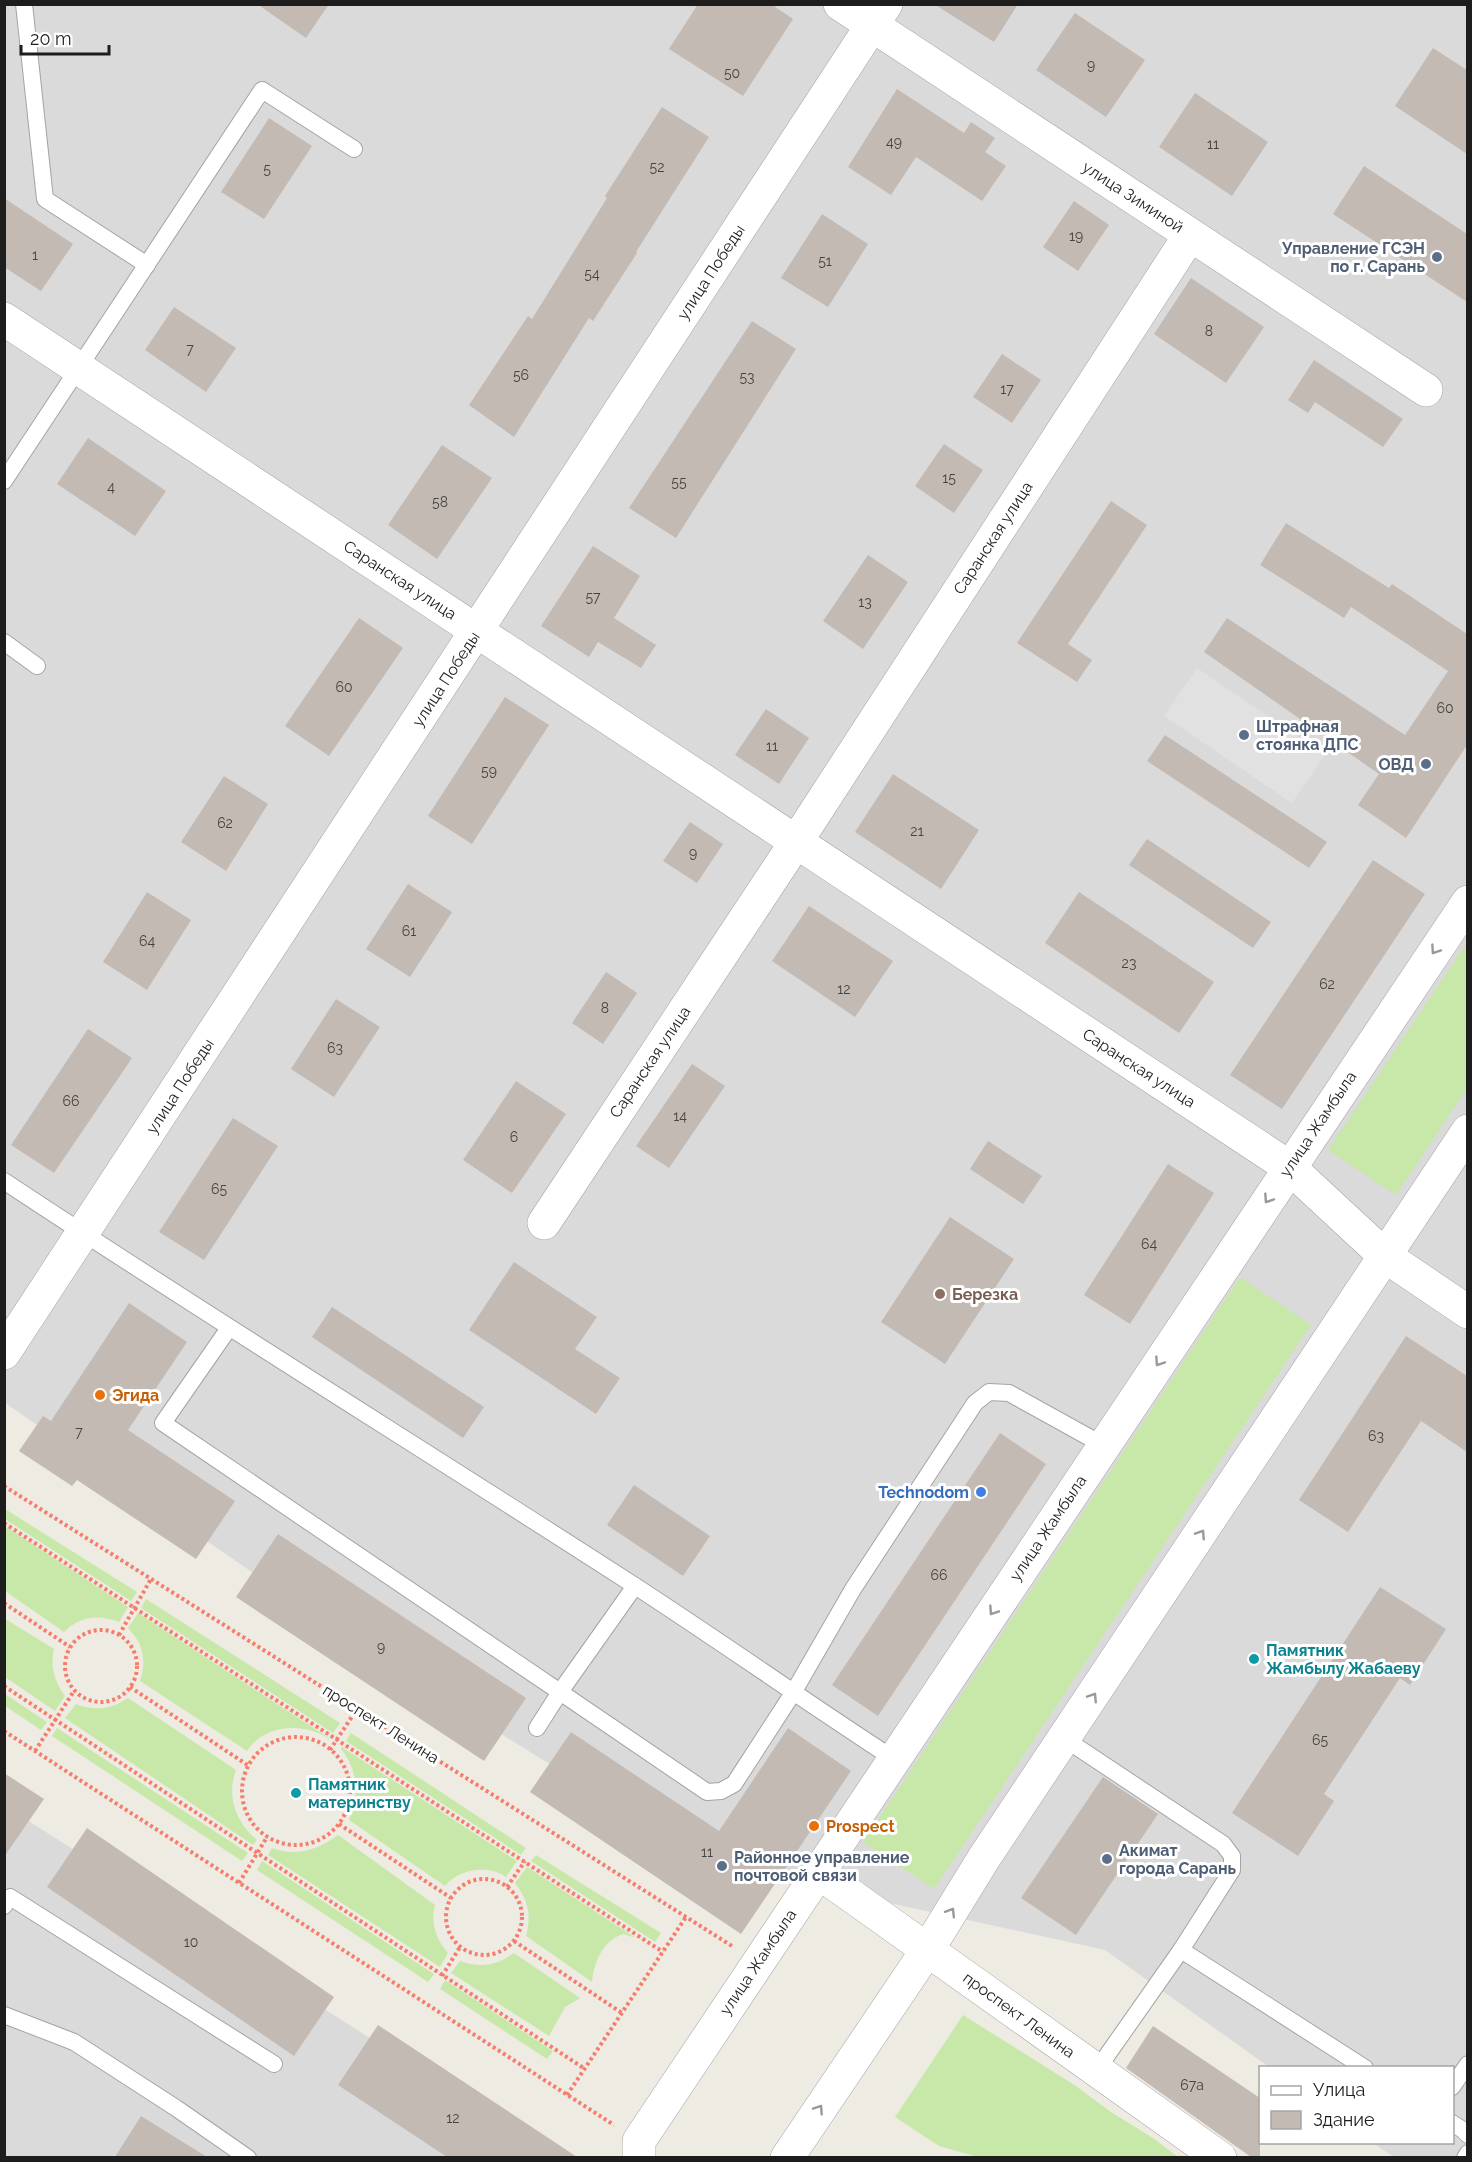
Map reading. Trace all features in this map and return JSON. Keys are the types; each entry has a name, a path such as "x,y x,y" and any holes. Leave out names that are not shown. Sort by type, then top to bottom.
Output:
{"street":[{"name":"улица Зиминой","path":"840,4 879,15 1191,235 1426,390"},
{"name":"улица Победы","path":"4,1353 879,15"},
{"name":"Саранская улица","path":"544,1223 796,842 1191,235"},
{"name":"Саранская улица","path":"4,319 1289,1167 1385,1256 1467,1312"},
{"name":"улица Жамбыла","path":"639,2149 818,1872 1467,902"},
{"path":"787,2157 928,1949 984,1858 1467,1131"},
{"name":"проспект Ленина","path":"818,1872 1220,2157"}],"lane":[{"path":"24,4 45,199 147,265"},
{"path":"4,481 262,90 354,149"},
{"path":"4,642 37,666"},
{"path":"4,1181 229,1328 635,1586 894,1759"},
{"path":"229,1328 163,1423 707,1792 721,1791 734,1784 793,1693 854,1589 975,1403 989,1392 1009,1393 1104,1445"},
{"path":"537,1728 635,1586"},
{"path":"1065,1739 1223,1844 1232,1856 1232,1870 1181,1950 1096,2071"},
{"path":"4,1906 10,1897 274,2064"},
{"path":"1181,1950 1363,2066"},
{"path":"4,2015 74,2042 248,2157"},
{"path":"1454,2084 1467,2064"},
{"path":"1454,2124 1464,2130 1467,2135"},
{"path":"1465,2157 1467,2153"}],"path":[{"name":"проспект Ленина","path":"5,1488 758,1963"},
{"path":"4,1523 663,1952"},
{"path":"119,1635 151,1579"},
{"path":"4,1603 70,1647"},
{"path":"105,1630 119,1635 134,1651 137,1664 136,1676 121,1696 109,1701 97,1702 85,1699 74,1691 64,1668 70,1647 80,1636 92,1631 105,1630"},
{"path":"4,1686 585,2069"},
{"path":"130,1687 249,1766"},
{"path":"35,1751 74,1691"},
{"path":"330,1750 357,1709"},
{"path":"4,1731 567,2095 639,2149"},
{"path":"296,1737 311,1739 330,1750 345,1769 349,1784 349,1799 345,1814 339,1824 325,1837 311,1843 296,1845 280,1843 267,1837 255,1827 242,1799 242,1784 255,1756 267,1746 281,1739 296,1737"},
{"path":"339,1824 451,1898"},
{"path":"239,1883 267,1837"},
{"path":"507,1887 525,1861"},
{"path":"476,1879 489,1879 507,1887 520,1903 522,1916 520,1930 514,1941 504,1951 478,1956 454,1943 447,1932 445,1919 447,1905 463,1885 476,1879"},
{"path":"567,2095 686,1917"},
{"path":"514,1941 622,2013"},
{"path":"442,1976 460,1947"}],"shaded area":[{"path":"4,5 1467,5 1467,2157 1394,2157 1374,2144 1454,2144 1454,2066 1268,2066 1105,1950 711,1864 375,1656 5,1403"},
{"name":"Штрафная стоянка ДПС","path":"1197,668 1325,755 1292,803 1164,716"},
{"path":"5,1806 557,2157 5,2157"}],"green space":[{"path":"1467,943 1467,1088 1396,1195 1328,1150"},
{"path":"1240,1277 1311,1325 934,1889 863,1842"},
{"path":"5,1509 137,1592 131,1601 5,1519"},
{"path":"5,1526 128,1607 119,1622 97,1617 90,1618 76,1623 64,1632 5,1591"},
{"path":"146,1599 340,1723 333,1733 141,1608"},
{"path":"138,1613 329,1739 308,1730 285,1728 264,1735 247,1751 140,1681 143,1666 142,1653 137,1640 128,1628"},
{"path":"4,1618 54,1649 52,1662 54,1674 65,1696 55,1711 5,1677"},
{"path":"5,1694 47,1722 41,1730 5,1706"},
{"path":"128,1698 236,1770 232,1790 235,1808 243,1826 257,1840 253,1845 65,1718 76,1704 90,1708 102,1708 115,1705"},
{"path":"57,1728 248,1853 242,1861 52,1736"},
{"path":"351,1733 526,1848 521,1855 346,1741"},
{"path":"342,1747 517,1861 506,1877 491,1871 474,1870 457,1876 445,1886 349,1820 356,1793 354,1775"},
{"path":"338,1835 435,1905 433,1918 435,1930 448,1953 440,1967 268,1855 272,1848 298,1852 315,1848"},
{"path":"536,1855 661,1933 655,1942 531,1861"},
{"path":"262,1861 434,1974 428,1982 257,1870"},
{"path":"527,1867 636,1938 623,1934 604,1947 597,1960 592,1982 526,1936 529,1921 528,1908 515,1883"},
{"path":"514,1953 580,1998 565,2007 549,2036 451,1973 460,1961 474,1965 488,1964 501,1961"},
{"path":"445,1980 553,2051 547,2059 440,1989"},
{"path":"963,2015 1073,2084 1178,2157 978,2157 939,2146 895,2117"}],"building":[{"path":"257,4 329,4 306,38"},
{"path":"698,4 771,4 793,19 743,96 669,49"},
{"path":"934,4 1018,4 994,42"},
{"path":"1075,13 1145,60 1106,117 1036,70"},
{"path":"1433,48 1467,70 1467,154 1395,106"},
{"path":"897,89 964,133 971,122 995,138 985,152 1006,166 982,201 916,157 891,195 848,167"},
{"path":"1195,93 1268,142 1232,196 1159,147"},
{"path":"662,107 709,137 593,321 589,318 514,437 469,405 528,316 532,319 607,198 605,196"},
{"path":"269,118 312,146 264,219 221,192"},
{"path":"1364,166 1467,234 1467,302 1333,214"},
{"path":"4,198 73,244 41,291 4,267"},
{"path":"1074,201 1109,225 1078,271 1043,247"},
{"path":"822,214 868,244 828,307 781,278"},
{"path":"1191,278 1264,327 1226,383 1154,334"},
{"path":"174,307 236,348 206,392 145,350"},
{"path":"752,321 796,349 676,538 629,508"},
{"path":"1002,354 1041,380 1012,423 973,397"},
{"path":"1314,360 1403,419 1383,447 1315,402 1308,413 1288,400"},
{"path":"88,438 166,491 135,536 57,484"},
{"path":"944,444 983,470 954,513 915,486"},
{"path":"442,445 492,478 437,559 388,525"},
{"path":"1111,501 1147,525 1068,644 1092,660 1077,682 1017,643"},
{"path":"1286,523 1389,588 1392,584 1467,634 1467,745 1406,838 1358,805 1379,774 1204,652 1227,618 1405,735 1448,671 1351,607 1344,618 1260,565"},
{"path":"593,546 640,576 614,618 656,645 641,668 598,642 589,657 541,626"},
{"path":"868,555 908,582 863,649 823,621"},
{"path":"359,618 403,648 329,756 285,726"},
{"path":"505,697 549,725 472,844 428,816"},
{"path":"766,709 809,738 779,784 735,755"},
{"path":"1165,735 1327,842 1309,868 1147,761"},
{"path":"893,774 979,830 941,889 855,832"},
{"path":"224,776 268,804 226,871 181,842"},
{"path":"690,822 723,844 697,883 663,861"},
{"path":"1147,839 1271,922 1253,948 1129,865"},
{"path":"1373,860 1425,894 1282,1109 1230,1075"},
{"path":"408,884 452,912 410,977 366,949"},
{"path":"147,892 191,920 147,990 103,962"},
{"path":"1079,892 1214,982 1179,1033 1045,943"},
{"path":"809,906 893,961 855,1017 772,961"},
{"path":"606,972 637,993 603,1044 572,1023"},
{"path":"336,999 380,1027 334,1097 291,1069"},
{"path":"88,1029 132,1058 54,1173 11,1145"},
{"path":"692,1064 725,1086 669,1168 636,1146"},
{"path":"516,1081 566,1114 512,1193 463,1160"},
{"path":"233,1118 278,1146 204,1260 159,1232"},
{"path":"988,1141 1042,1176 1023,1204 970,1169"},
{"path":"1168,1164 1214,1193 1130,1324 1084,1295"},
{"path":"950,1217 1014,1259 945,1364 881,1322"},
{"path":"514,1262 597,1317 575,1349 620,1378 596,1414 469,1330"},
{"path":"129,1303 187,1342 128,1430 235,1501 196,1559 77,1480 72,1486 19,1451 43,1416 51,1421"},
{"path":"332,1307 484,1407 463,1438 312,1337"},
{"path":"1406,1336 1467,1376 1467,1452 1421,1421 1348,1532 1299,1500"},
{"path":"1000,1433 1046,1464 878,1716 832,1685"},
{"path":"634,1485 710,1536 683,1576 607,1525"},
{"path":"278,1534 526,1698 484,1761 236,1597"},
{"path":"1380,1587 1446,1629 1410,1685 1400,1678 1324,1794 1334,1801 1298,1856 1232,1813"},
{"path":"788,1728 851,1771 741,1934 530,1792 571,1732 719,1831"},
{"path":"4,1773 44,1799 4,1857"},
{"path":"1103,1777 1158,1814 1076,1935 1021,1898"},
{"path":"87,1828 334,1997 294,2056 47,1887"},
{"path":"378,2025 577,2157 447,2157 338,2085"},
{"path":"1153,2026 1259,2097 1260,2157 1251,2157 1126,2068"},
{"path":"141,2116 207,2157 115,2157"}],"place":[{"name":"Управление ГСЭН по г. Сарань","path":"1437,257"},
{"name":"Штрафная стоянка ДПС","path":"1244,735"},
{"name":"ОВД","path":"1426,764"},
{"name":"Березка","path":"940,1294"},
{"name":"Эгида","path":"100,1395"},
{"name":"Technodom","path":"981,1492"},
{"name":"Памятник Жамбылу Жабаеву","path":"1254,1659"},
{"name":"Памятник материнству","path":"296,1793"},
{"name":"Prospect","path":"814,1826"},
{"name":"Акимат города Сарань","path":"1107,1859"},
{"name":"Районное управление почтовой связи","path":"722,1866"}]}
